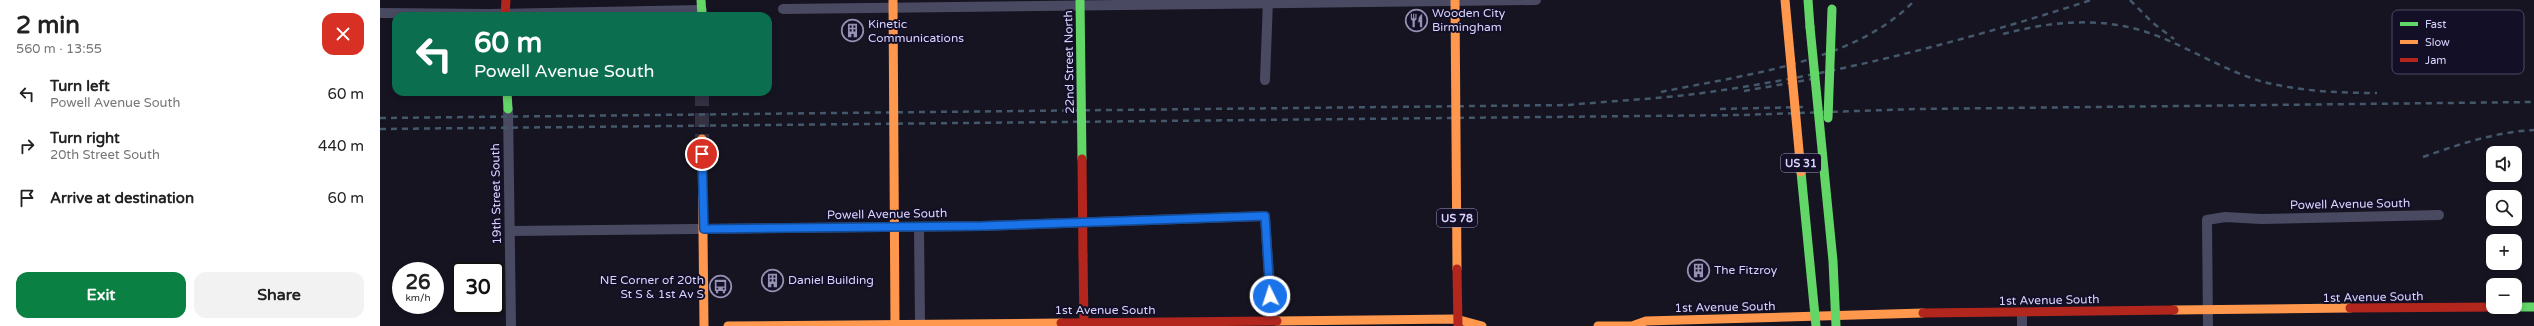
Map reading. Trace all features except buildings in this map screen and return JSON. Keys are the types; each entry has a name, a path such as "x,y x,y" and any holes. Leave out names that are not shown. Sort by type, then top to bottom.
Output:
{"main road":[{"path":"506,0 506,12"},
{"path":"893,0 895,326"},
{"name":"22nd Street North","path":"1080,0 1084,324"},
{"name":"US 78","path":"1455,0 1458,326"},
{"name":"US 31","path":"1785,0 1816,326"},
{"name":"US 31","path":"1808,0 1833,261 1836,326"},
{"path":"1826,190 1832,2"},
{"path":"507,96 508,109"},
{"path":"702,139 704,326"},
{"path":"2522,307 2534,306"},
{"name":"1st Avenue South","path":"1598,326 1632,326 1646,323 1885,313 2022,313 2486,307"},
{"name":"1st Avenue South","path":"728,326 1084,324 1272,319 1456,319 1482,326"}],"street":[{"path":"783,9 1268,1 1536,0"},
{"path":"1265,80 1268,1"},
{"path":"604,12 702,9"},
{"path":"380,13 392,13"},
{"name":"19th Street South","path":"508,109 511,326"},
{"name":"Powell Avenue South","path":"2208,310 2207,220 2225,217 2261,219 2439,214"},
{"name":"Powell Avenue South","path":"510,231 919,227 1265,216 1272,319"},
{"path":"919,227 920,324"},
{"path":"2208,310 2208,326"},
{"path":"2022,313 2022,326"}],"tunnel":[{"path":"702,96 702,139"}],"railway":[{"path":"1661,92 1761,72 1830,52 1861,39 1890,21 1915,0"},
{"path":"380,118 1569,105 1695,94 1796,78 1896,56 1994,30 2091,0"},
{"path":"2130,0 2153,23 2174,39"},
{"path":"2003,34 2023,29 2063,23 2102,23 2141,30 2173,42 2247,77 2260,81 2318,91 2377,93"},
{"path":"1744,91 1818,78"},
{"path":"380,129 1741,115 1915,109 2534,102"},
{"path":"1720,109 1808,107"},
{"path":"2423,157 2464,143 2491,136 2534,130"}],"traffic: fast":[{"path":"701,0 702,12"},
{"path":"1080,0 1082,159"},
{"path":"1808,0 1810,27"},
{"path":"1828,118 1832,9"},
{"path":"1810,27 1833,261 1836,326"},
{"path":"507,96 508,109"},
{"path":"1801,172 1816,326"},
{"path":"2522,307 2534,307"}],"traffic: slow":[{"path":"893,0 895,326"},
{"path":"1455,0 1457,269"},
{"path":"1785,0 1801,172"},
{"path":"702,139 704,326"},
{"path":"2174,310 2350,308"},
{"path":"1598,326 1632,326 1646,321 1923,313"},
{"path":"1277,321 1456,319 1482,326"},
{"path":"728,326 1061,323"}],"traffic: jam":[{"path":"505,12 506,0"},
{"path":"1082,159 1083,256"},
{"path":"1083,256 1084,326"},
{"path":"1457,269 1458,326"},
{"path":"2350,308 2486,307"},
{"path":"1923,313 2174,310"},
{"path":"1061,323 1277,321"}],"place":[{"name":"Wooden City Birmingham","path":"1416,20"},
{"name":"Kinetic Communications","path":"853,31"},
{"name":"The Fitzroy","path":"1699,270"},
{"name":"Daniel Building","path":"772,280"},
{"name":"NE Corner of 20th St S & 1st Av S","path":"720,287"}],"route":[{"path":"702,154 704,229 982,226 1265,216 1270,296"}]}
